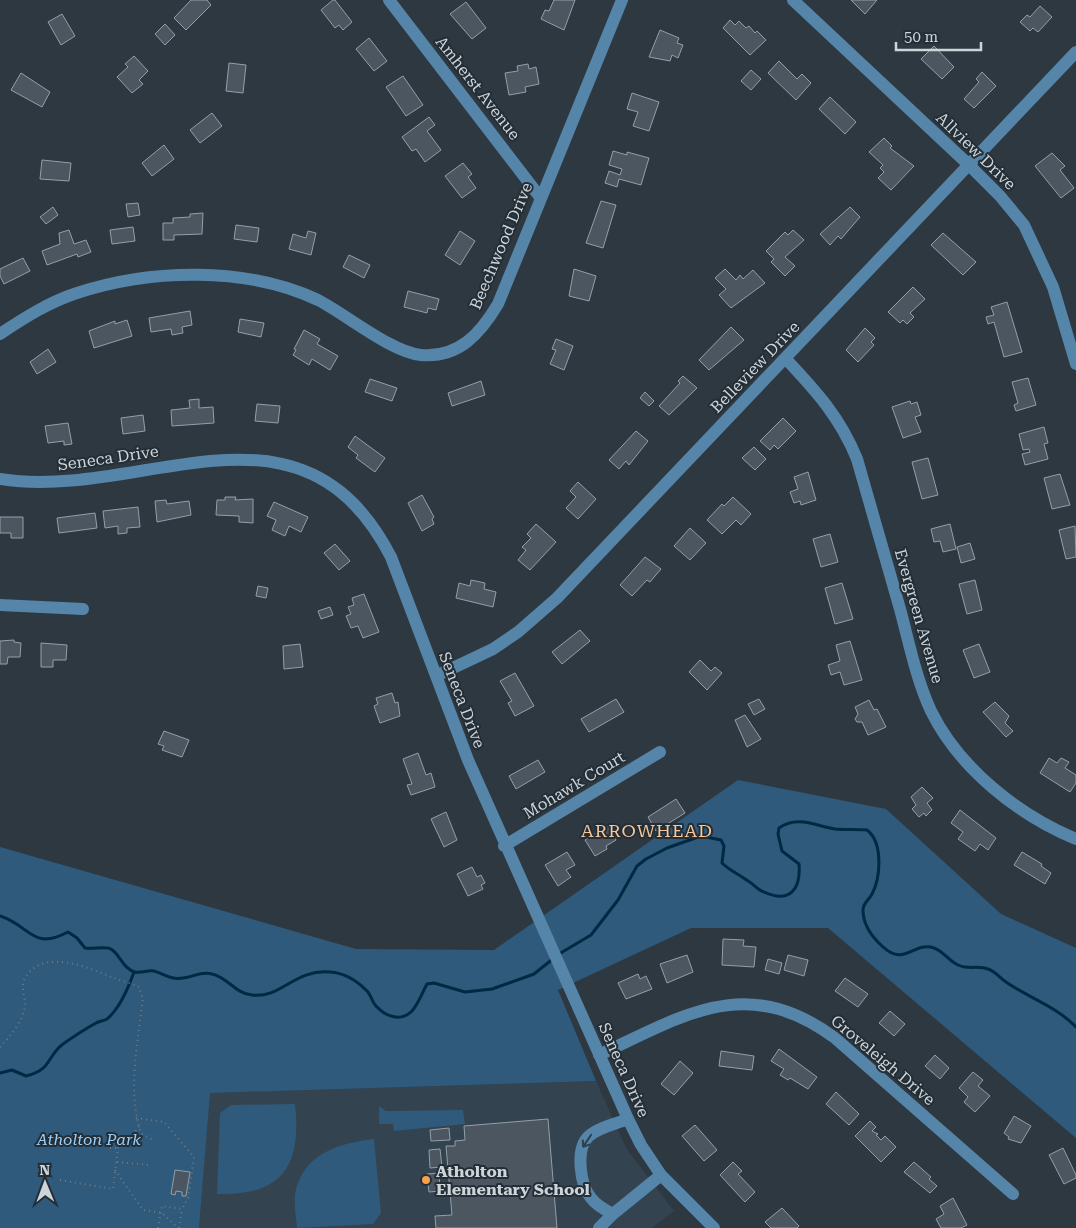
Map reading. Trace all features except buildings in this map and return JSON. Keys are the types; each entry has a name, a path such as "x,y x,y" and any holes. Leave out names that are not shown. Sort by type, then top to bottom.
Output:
{"street":[{"name":"Amherst Avenue","path":"389,0 540,197"},
{"name":"Beechwood Drive","path":"0,334 24,318 82,291 133,279 157,276 212,276 267,283 290,289 336,310 394,346 410,353 446,354 467,343 491,316 622,0"},
{"name":"Allview Drive","path":"795,0 969,165 1000,196 1024,225 1053,286 1073,343 1076,364"},
{"name":"Belleview Drive","path":"436,676 493,649 537,617 1076,52"},
{"name":"Evergreen Avenue","path":"785,358 827,404 847,435 857,459 921,686 942,731 971,768 996,789 1042,822 1076,839"},
{"name":"Seneca Drive","path":"0,480 62,481 198,462 235,459 284,465 306,472 326,482 365,515 378,533 391,557 468,760 504,846 551,944 628,1119 661,1176 714,1228"},
{"path":"0,605 83,609"},
{"name":"Mohawk Court","path":"504,846 660,752"},
{"name":"Groveleigh Drive","path":"599,1055 683,1016 712,1006 754,1004 780,1009 810,1021 835,1038 1013,1194"},
{"path":"613,1214 595,1203 586,1191 581,1156 582,1148 584,1142 594,1132 628,1119"},
{"path":"598,1228 661,1176"}],"path":[{"path":"0,1047 21,1018 25,1005 22,986 24,979 37,967 52,962 70,962 139,987 143,998 134,1082 136,1118 141,1133 153,1140"},
{"path":"115,1170 143,1210 160,1213 179,1228 182,1209 188,1198 194,1162 192,1153 164,1122 136,1118"},
{"path":"110,1148 118,1148 127,1143 139,1126"},
{"path":"60,1180 113,1189 118,1148"},
{"path":"116,1162 149,1165"},
{"path":"158,1228 162,1206 182,1209"}],"shaded area":[{"name":"Atholton Elementary School","path":"596,1081 626,1148 674,1211 652,1228 199,1228 209,1093"}],"green space":[{"name":"Atholton Park","path":"738,780 886,809 1001,914 1076,948 1076,1138 828,928 691,928 558,990 596,1081 210,1093 199,1228 0,1228 0,847 356,949 494,950"},
{"path":"295,1104 295,1144 291,1160 283,1173 272,1183 258,1190 217,1194 220,1113 231,1105"},
{"path":"379,1106 386,1111 463,1110 465,1124 394,1131 393,1124 379,1124"},
{"path":"374,1139 381,1213 373,1224 297,1228 295,1194 301,1176 308,1166 316,1158 337,1147"}],"waterway":[{"path":"559,954 591,935 618,900 637,866 667,848 701,836 721,840 724,846 722,863 759,890 781,896 787,895 796,887 799,864 782,851 778,834 779,828 793,822 807,822 835,829 867,830 876,843 879,869 875,887 863,908 863,915 868,930 882,946 897,955 920,948 934,948 958,965 991,970 1015,988 1052,1008 1076,1027"},
{"path":"0,916 39,938 47,939 68,932 77,938 85,948 111,949 127,967 135,972 154,971 178,978 208,973 222,978 246,994 262,995 271,993 297,979 318,972 340,974 362,986 380,1010 394,1017 403,1016 412,1011 427,984 434,983 465,992 492,989 534,974 554,958"},
{"path":"0,1073 12,1070 26,1076 45,1067 63,1044 111,1015 123,997 134,972"}],"place":[{"name":"Atholton Elementary School","path":"426,1180"}],"district":[{"name":"ARROWHEAD","path":"647,830"}]}
